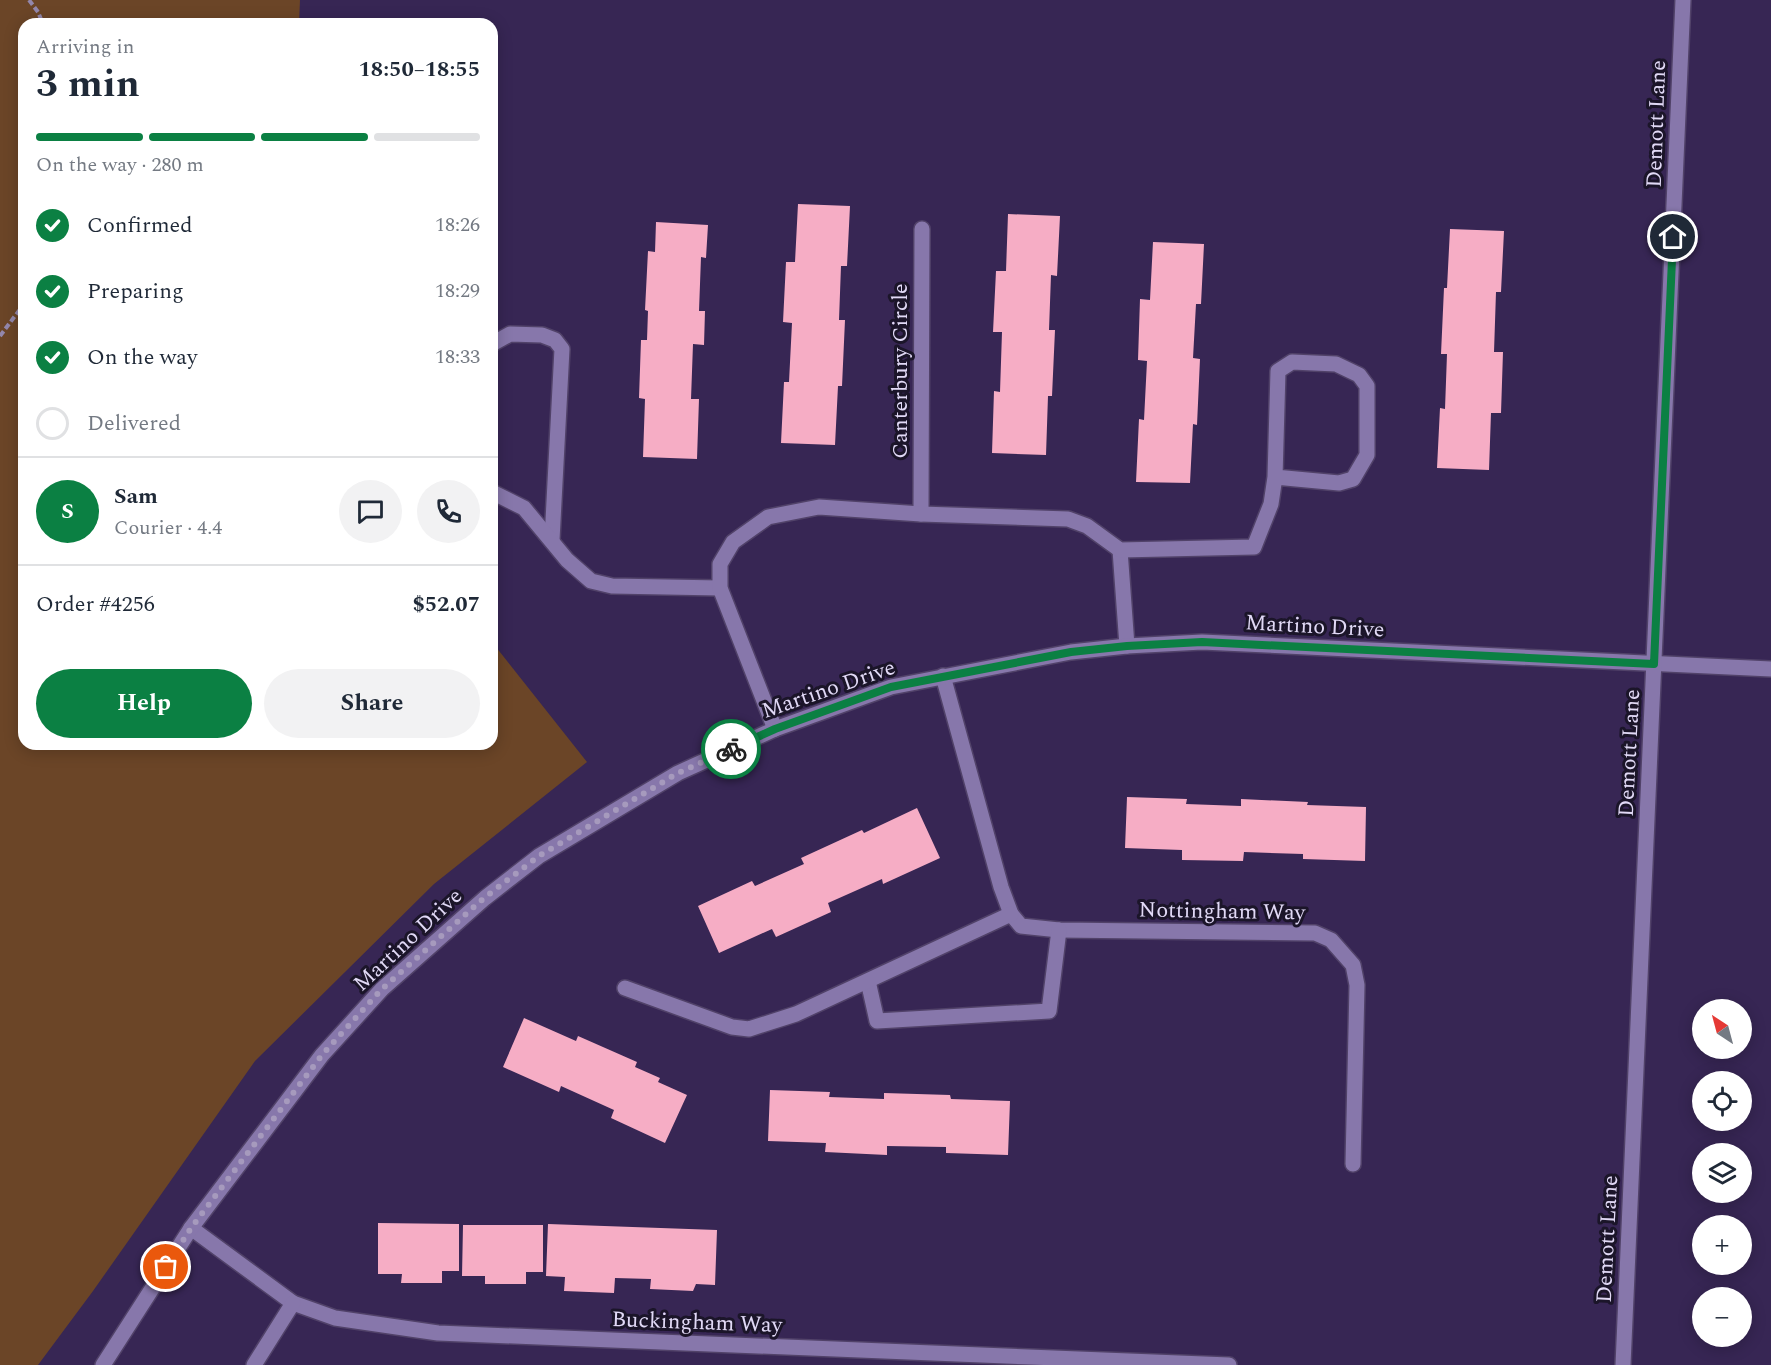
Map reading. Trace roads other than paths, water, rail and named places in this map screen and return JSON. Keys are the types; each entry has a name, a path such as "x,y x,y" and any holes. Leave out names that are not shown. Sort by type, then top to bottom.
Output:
{"street":[{"name":"Demott Lane","path":"1623,1365 1683,0"},
{"name":"Canterbury Circle","path":"921,514 922,229"},
{"path":"498,341 510,334 542,335 555,340 562,349 552,540"},
{"path":"775,729 720,588 720,564 733,543 768,517 819,507 921,514 1068,519 1087,526 1120,550 1254,547 1271,504 1275,477 1278,371 1292,362 1336,364 1359,375 1367,386 1367,455 1353,479 1339,483 1275,477"},
{"path":"498,495 524,508 567,560 591,581 612,586 720,588"},
{"path":"1120,550 1127,646"},
{"name":"Martino Drive","path":"104,1365 191,1228 322,1055 382,989 484,898 539,856 678,773 775,729 891,687 1071,652 1127,646 1202,642 1771,669"},
{"path":"625,988 732,1027 749,1029 796,1014 1011,914 1001,887 943,676"},
{"name":"Nottingham Way","path":"1011,914 1021,926 1059,930 1315,933 1331,940 1353,965 1357,985 1353,1164"},
{"path":"868,981 877,1021 1049,1011 1059,930"},
{"name":"Buckingham Way","path":"191,1228 293,1303 335,1318 438,1333 1229,1365"},
{"path":"254,1365 293,1303"}]}
